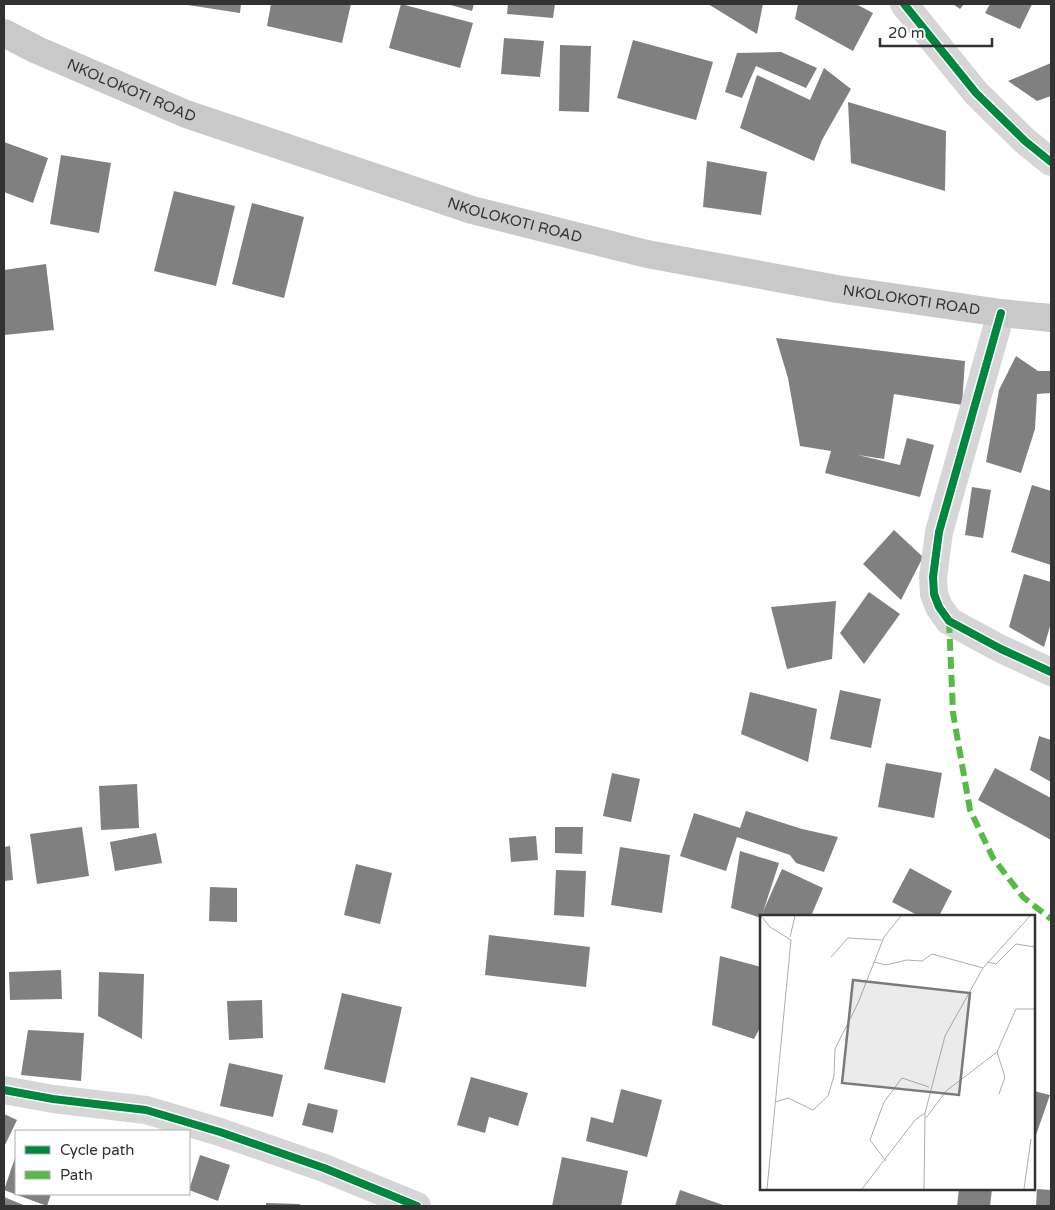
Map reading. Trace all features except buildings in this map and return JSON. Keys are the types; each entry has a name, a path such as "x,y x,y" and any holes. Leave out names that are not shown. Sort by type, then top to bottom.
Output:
{"main road":[{"name":"NKOLOKOTI ROAD","path":"4,33 37,50 186,114 472,210 647,254 837,289 1000,313 1051,318"}],"street":[{"path":"904,4 976,93 1025,141 1051,162"},
{"path":"1000,313 939,532 933,577 934,594 939,607 949,621 1001,649 1051,672"},
{"path":"4,1090 52,1099 146,1110 220,1132 305,1161 417,1206"}],"marked path":[{"path":"949,621 953,713 970,810 993,858 1023,897 1051,919"}],"cycle path":[{"path":"904,4 976,93 1025,141 1051,162"},
{"path":"1001,313 939,532 933,577 934,594 939,607 949,621 1001,649 1051,672"},
{"path":"4,1090 53,1099 146,1110 220,1132 324,1168 417,1206"}]}
